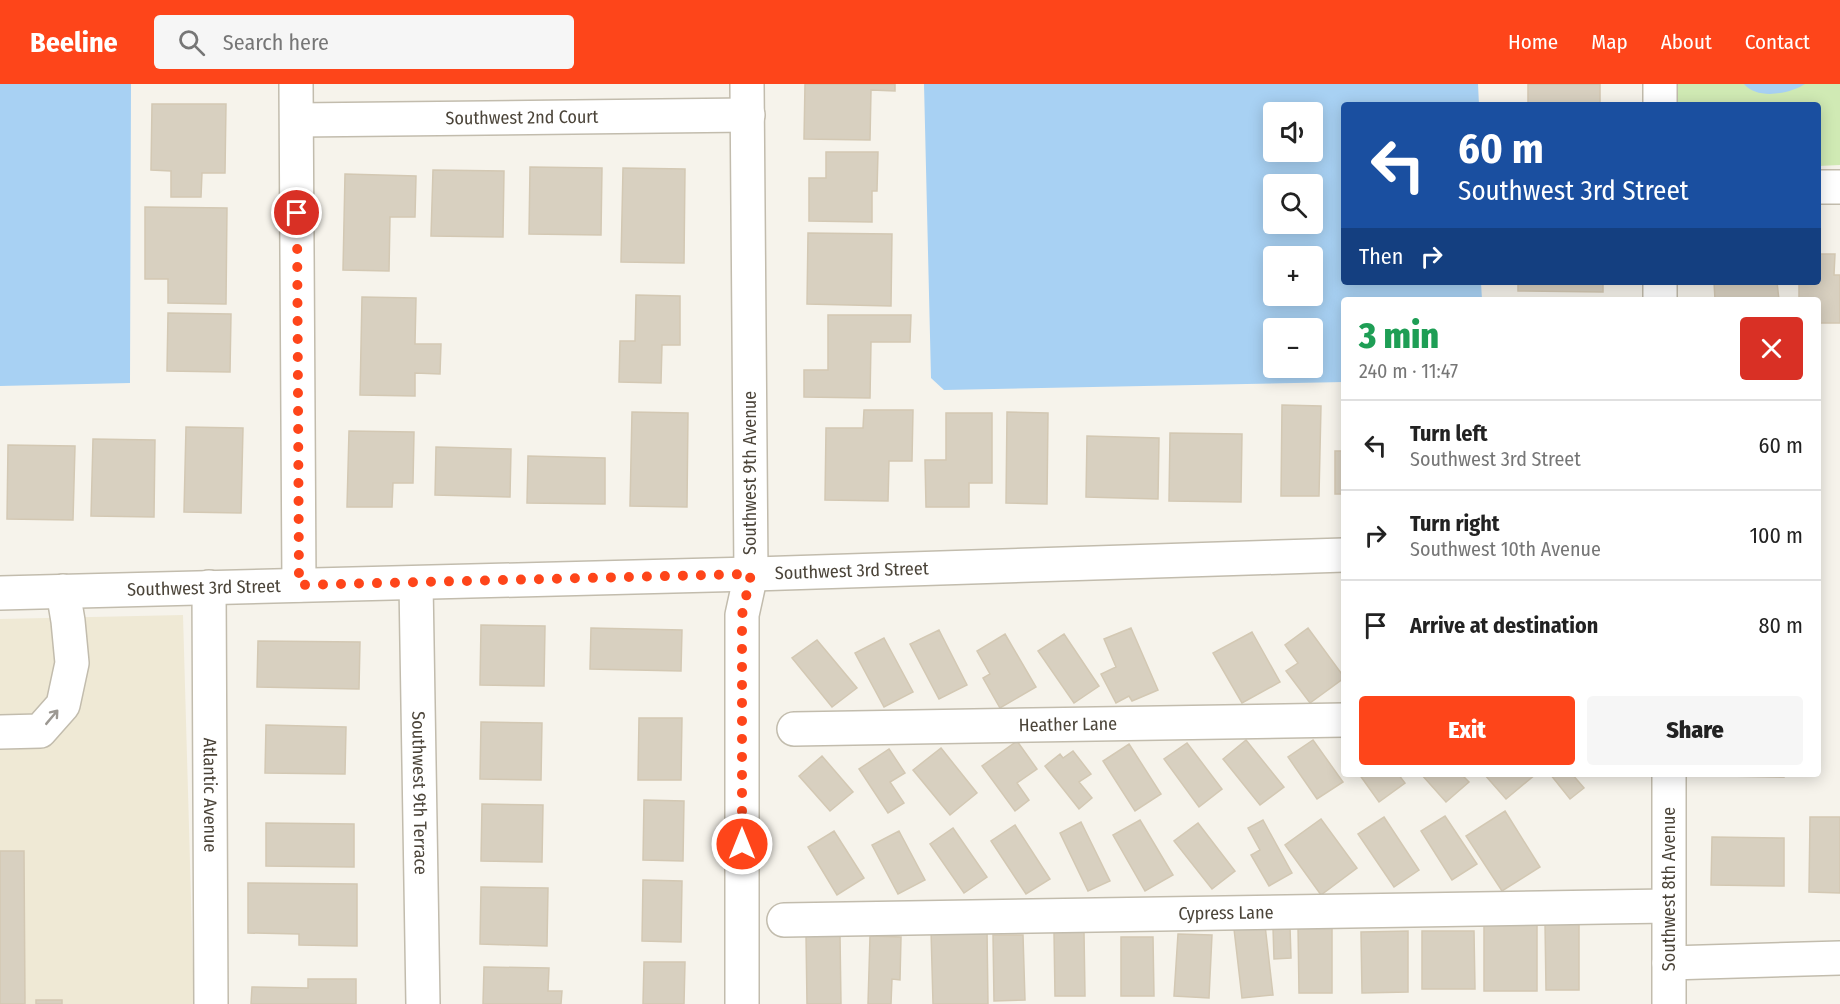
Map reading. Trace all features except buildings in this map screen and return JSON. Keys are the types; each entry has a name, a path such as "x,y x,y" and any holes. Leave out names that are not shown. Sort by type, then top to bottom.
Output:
{"street":[{"path":"296,84 299,585"},
{"path":"1660,84 1660,102"},
{"name":"Southwest 2nd Court","path":"297,120 748,99"},
{"name":"Southwest 9th Avenue","path":"742,1004 742,615 751,574 748,99"},
{"path":"1821,187 1840,187"},
{"name":"Southwest 3rd Street","path":"0,592 751,574 1341,555"},
{"name":"Southwest 9th Terrace","path":"416,583 423,1004"},
{"name":"Atlantic Avenue","path":"209,587 211,1004"},
{"path":"0,732 40,731 63,705 72,663 63,591"},
{"name":"Heather Lane","path":"794,729 1341,720"},
{"name":"Southwest 8th Avenue","path":"1669,1004 1670,777"},
{"name":"Cypress Lane","path":"784,921 1668,906"},
{"path":"1669,963 1840,958"}],"shaded area":[{"path":"183,615 194,1004 0,1004 0,619"}],"green space":[{"path":"1678,84 1840,84 1840,165 1821,166 1821,102 1678,102"}],"water":[{"path":"0,84 131,84 130,383 0,386"},
{"path":"924,84 1478,84 1479,102 1341,102 1341,285 1481,285 1482,297 1341,297 1341,382 944,390 931,378"},
{"path":"1744,84 1805,84 1783,93 1765,94 1750,89"}],"route":[{"path":"297,213 299,585 751,574 742,615 742,844"}]}
